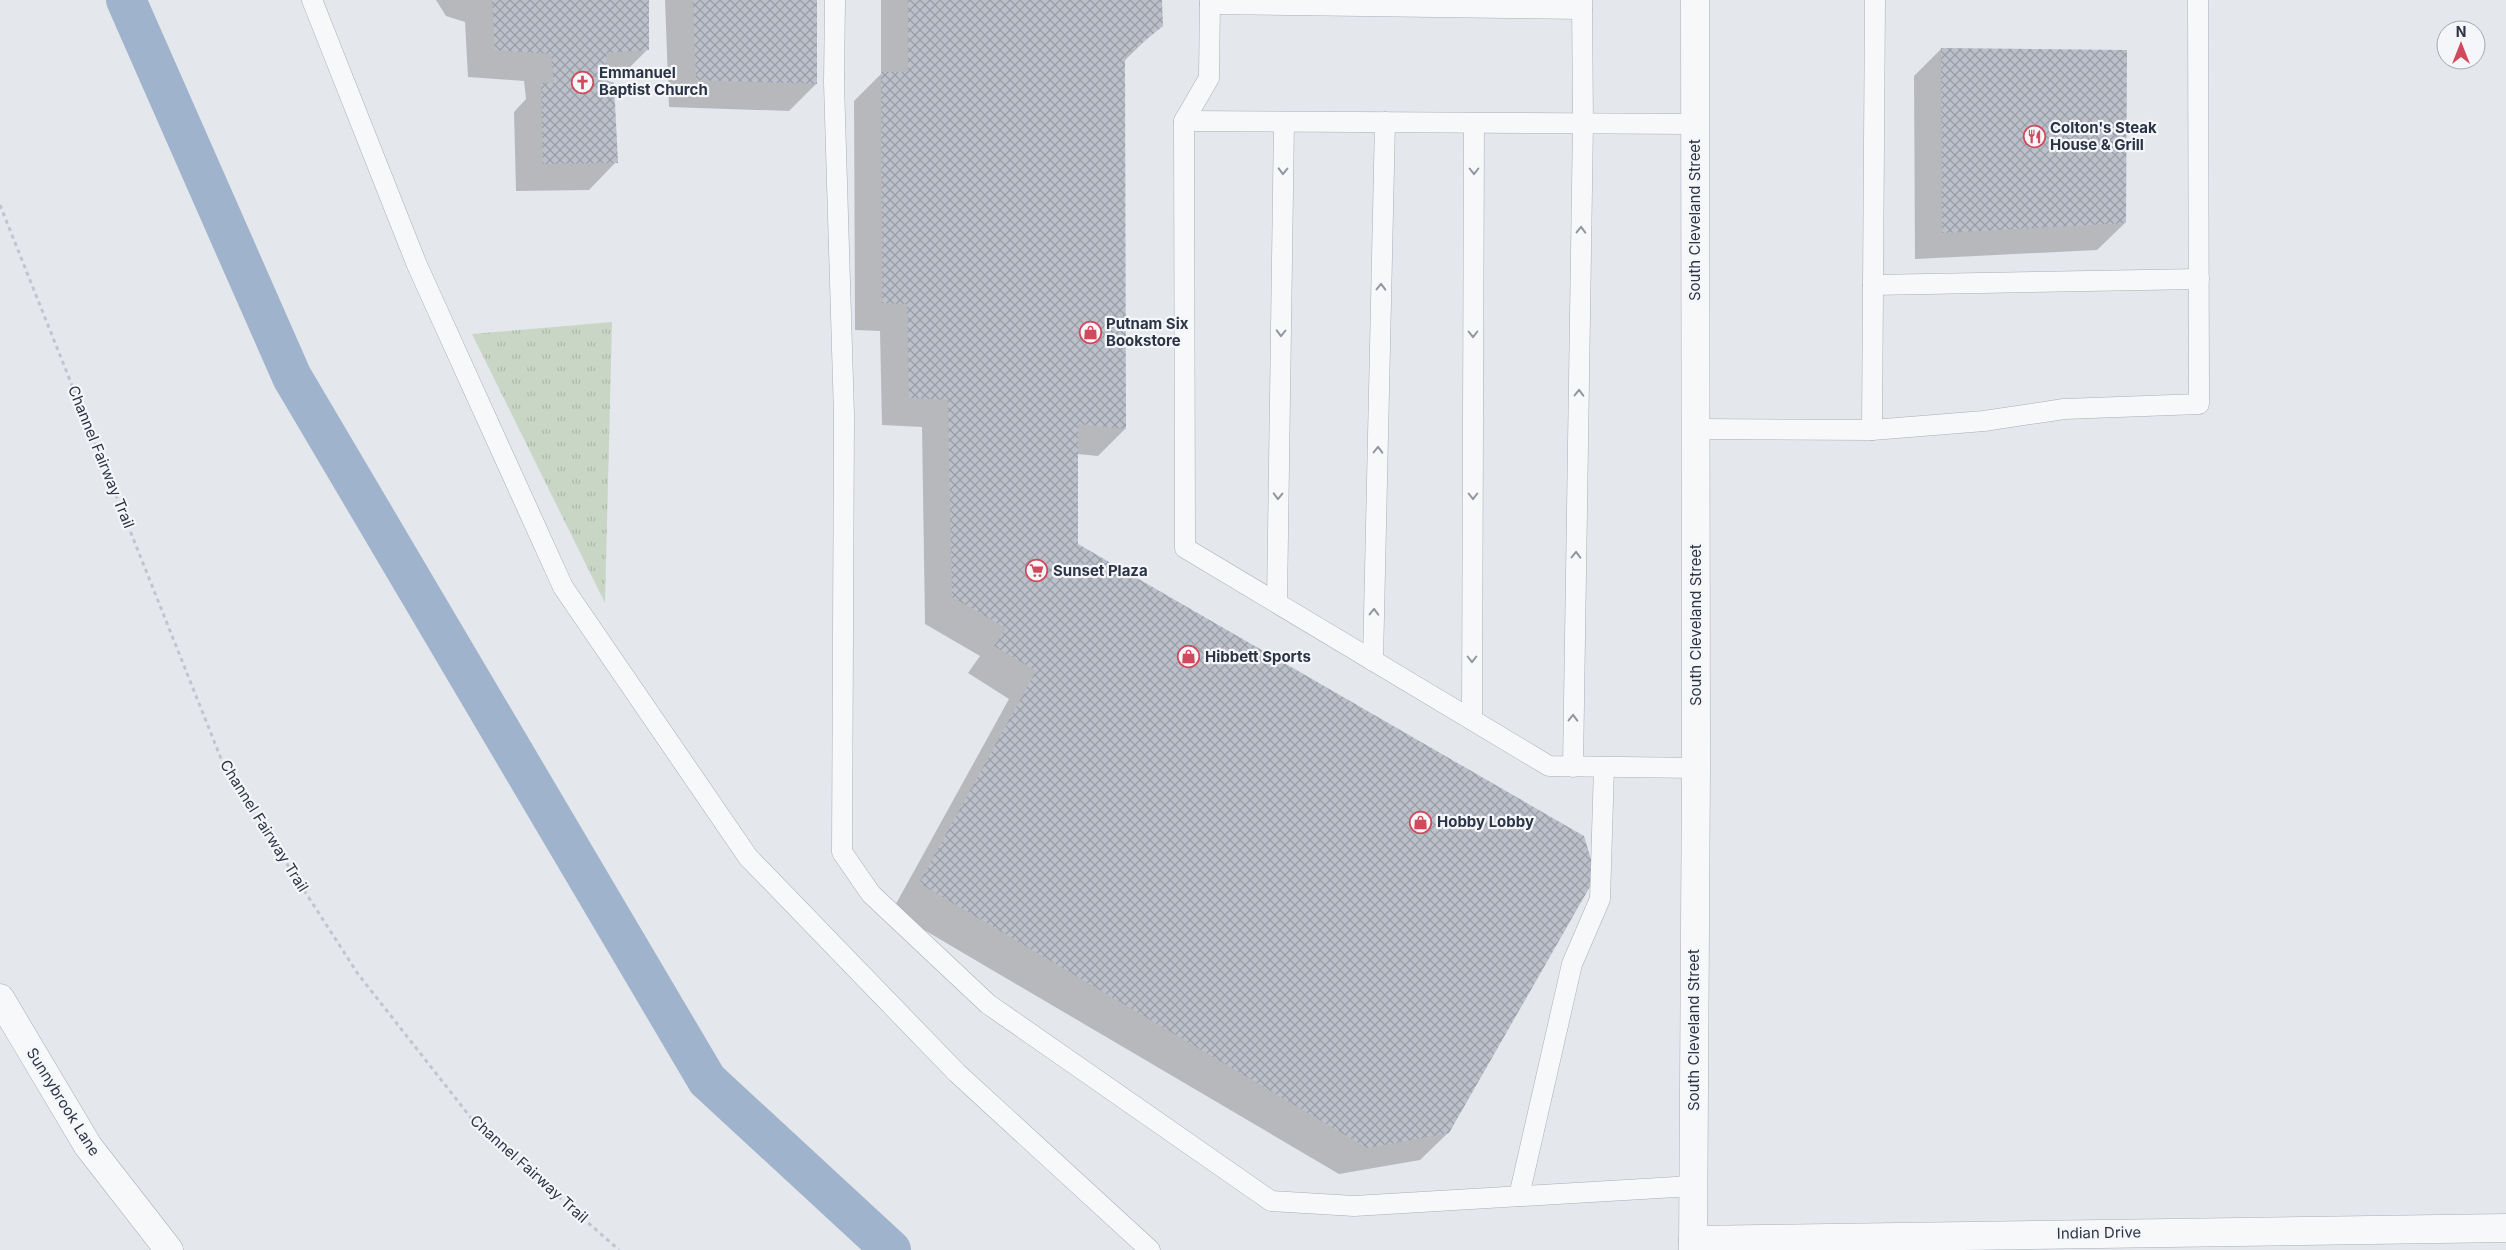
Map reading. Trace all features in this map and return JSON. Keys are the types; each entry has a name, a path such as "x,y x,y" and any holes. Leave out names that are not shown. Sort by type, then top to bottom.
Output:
{"street":[{"name":"South Cleveland Street","path":"1693,1245 1696,768 1695,0"},
{"name":"Sunnybrook Lane","path":"0,998 88,1146 169,1250"},
{"name":"Indian Drive","path":"1693,1245 2341,1239 2506,1228"}],"lane":[{"path":"312,0 417,265 563,587 748,857 957,1073 1150,1250"},
{"path":"835,0 834,84 844,415 842,852 871,894 988,1004 1271,1201 1354,1206 1693,1186"},
{"path":"1872,430 1875,0"},
{"path":"1696,429 1872,430 1984,421 2064,409 2198,404 2198,0"},
{"path":"1573,767 1583,123 1582,4 1210,2 1209,78 1184,121 1185,548 1549,766 1573,767 1696,768"},
{"path":"1184,121 1694,124"},
{"path":"1277,603 1284,122"},
{"path":"1373,661 1385,122"},
{"path":"1472,720 1474,122"},
{"path":"1874,284 2198,279"},
{"path":"1519,1196 1572,964 1600,899 1604,767"}],"path":[{"name":"Channel Fairway Trail","path":"0,205 224,766 358,974 475,1123 619,1250"}],"green space":[{"path":"612,322 605,603 472,334"}],"building":[{"name":"Emmanuel Baptist Church","path":"492,0 649,0 649,50 606,53 608,81 614,83 618,163 543,164 541,83 554,83 551,54 495,50"},
{"name":"Emmanuel Baptist Church","path":"693,0 817,0 817,84 696,80"},
{"name":"Sunset Plaza","path":"908,0 1162,0 1163,26 1125,57 1126,429 1078,424 1078,544 1584,836 1596,876 1449,1133 1367,1148 919,883 1036,671 994,646 1006,628 952,597 948,400 909,398 907,304 882,303 881,72 908,72"},
{"name":"Colton's Steak House & Grill","path":"1941,48 2127,50 2126,223 1942,233"}],"waterway":[{"path":"126,0 292,377 707,1080 891,1250"}],"place":[{"name":"Emmanuel Baptist Church","path":"583,82"},
{"name":"Colton's Steak House & Grill","path":"2034,137"},
{"name":"Putnam Six Bookstore","path":"1090,333"},
{"name":"Sunset Plaza","path":"1037,571"},
{"name":"Hibbett Sports","path":"1189,657"},
{"name":"Hobby Lobby","path":"1421,822"}]}
